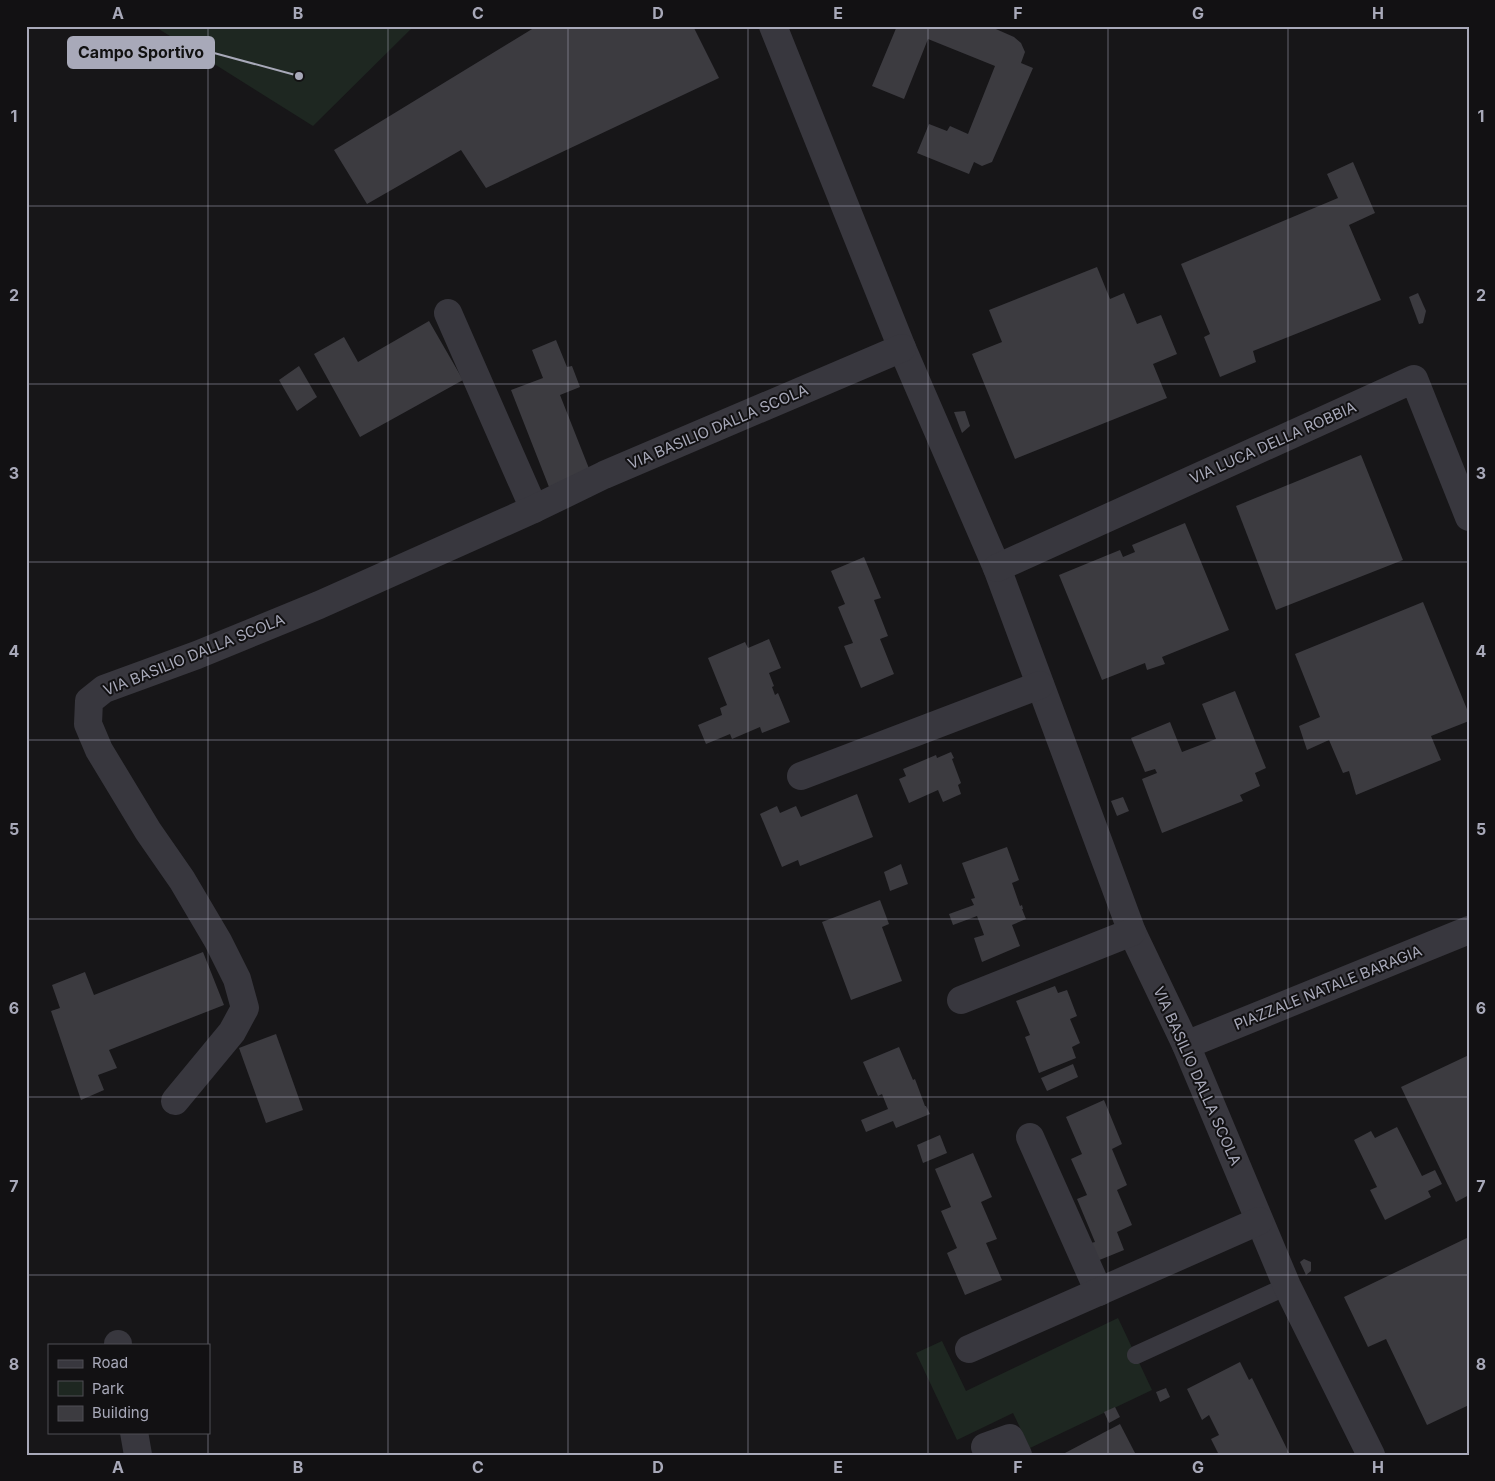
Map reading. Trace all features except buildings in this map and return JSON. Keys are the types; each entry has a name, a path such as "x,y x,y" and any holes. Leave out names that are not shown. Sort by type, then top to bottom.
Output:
{"street":[{"name":"VIA BASILIO DALLA SCOLA","path":"773,26 902,348 996,568 1132,932 1186,1045 1287,1286 1371,1455"},
{"path":"448,313 534,509"},
{"name":"VIA BASILIO DALLA SCOLA","path":"175,1101 232,1032 244,1008 237,979 218,941 182,880 148,831 99,750 88,724 89,701 104,689 197,655 319,605 534,509 604,475 902,348"},
{"name":"VIA LUCA DELLA ROBBIA","path":"996,568 1414,379 1469,517"},
{"path":"802,776 1040,685"},
{"name":"PIAZZALE NATALE BARAGIA","path":"1186,1045 1469,930"},
{"path":"961,1000 1132,932"},
{"path":"1030,1137 1099,1292"},
{"path":"969,1348 1259,1221"},
{"path":"134,1434 138,1455"},
{"path":"986,1447 1010,1438 1018,1455"}],"lane":[{"path":"1136,1355 1287,1286"}],"green space":[{"path":"154,26 414,26 313,126"},
{"path":"1118,1318 1152,1390 1030,1448 1013,1413 957,1440 916,1353 942,1341 966,1391"}],"place":[{"name":"Campo Sportivo","path":"299,76"}]}
